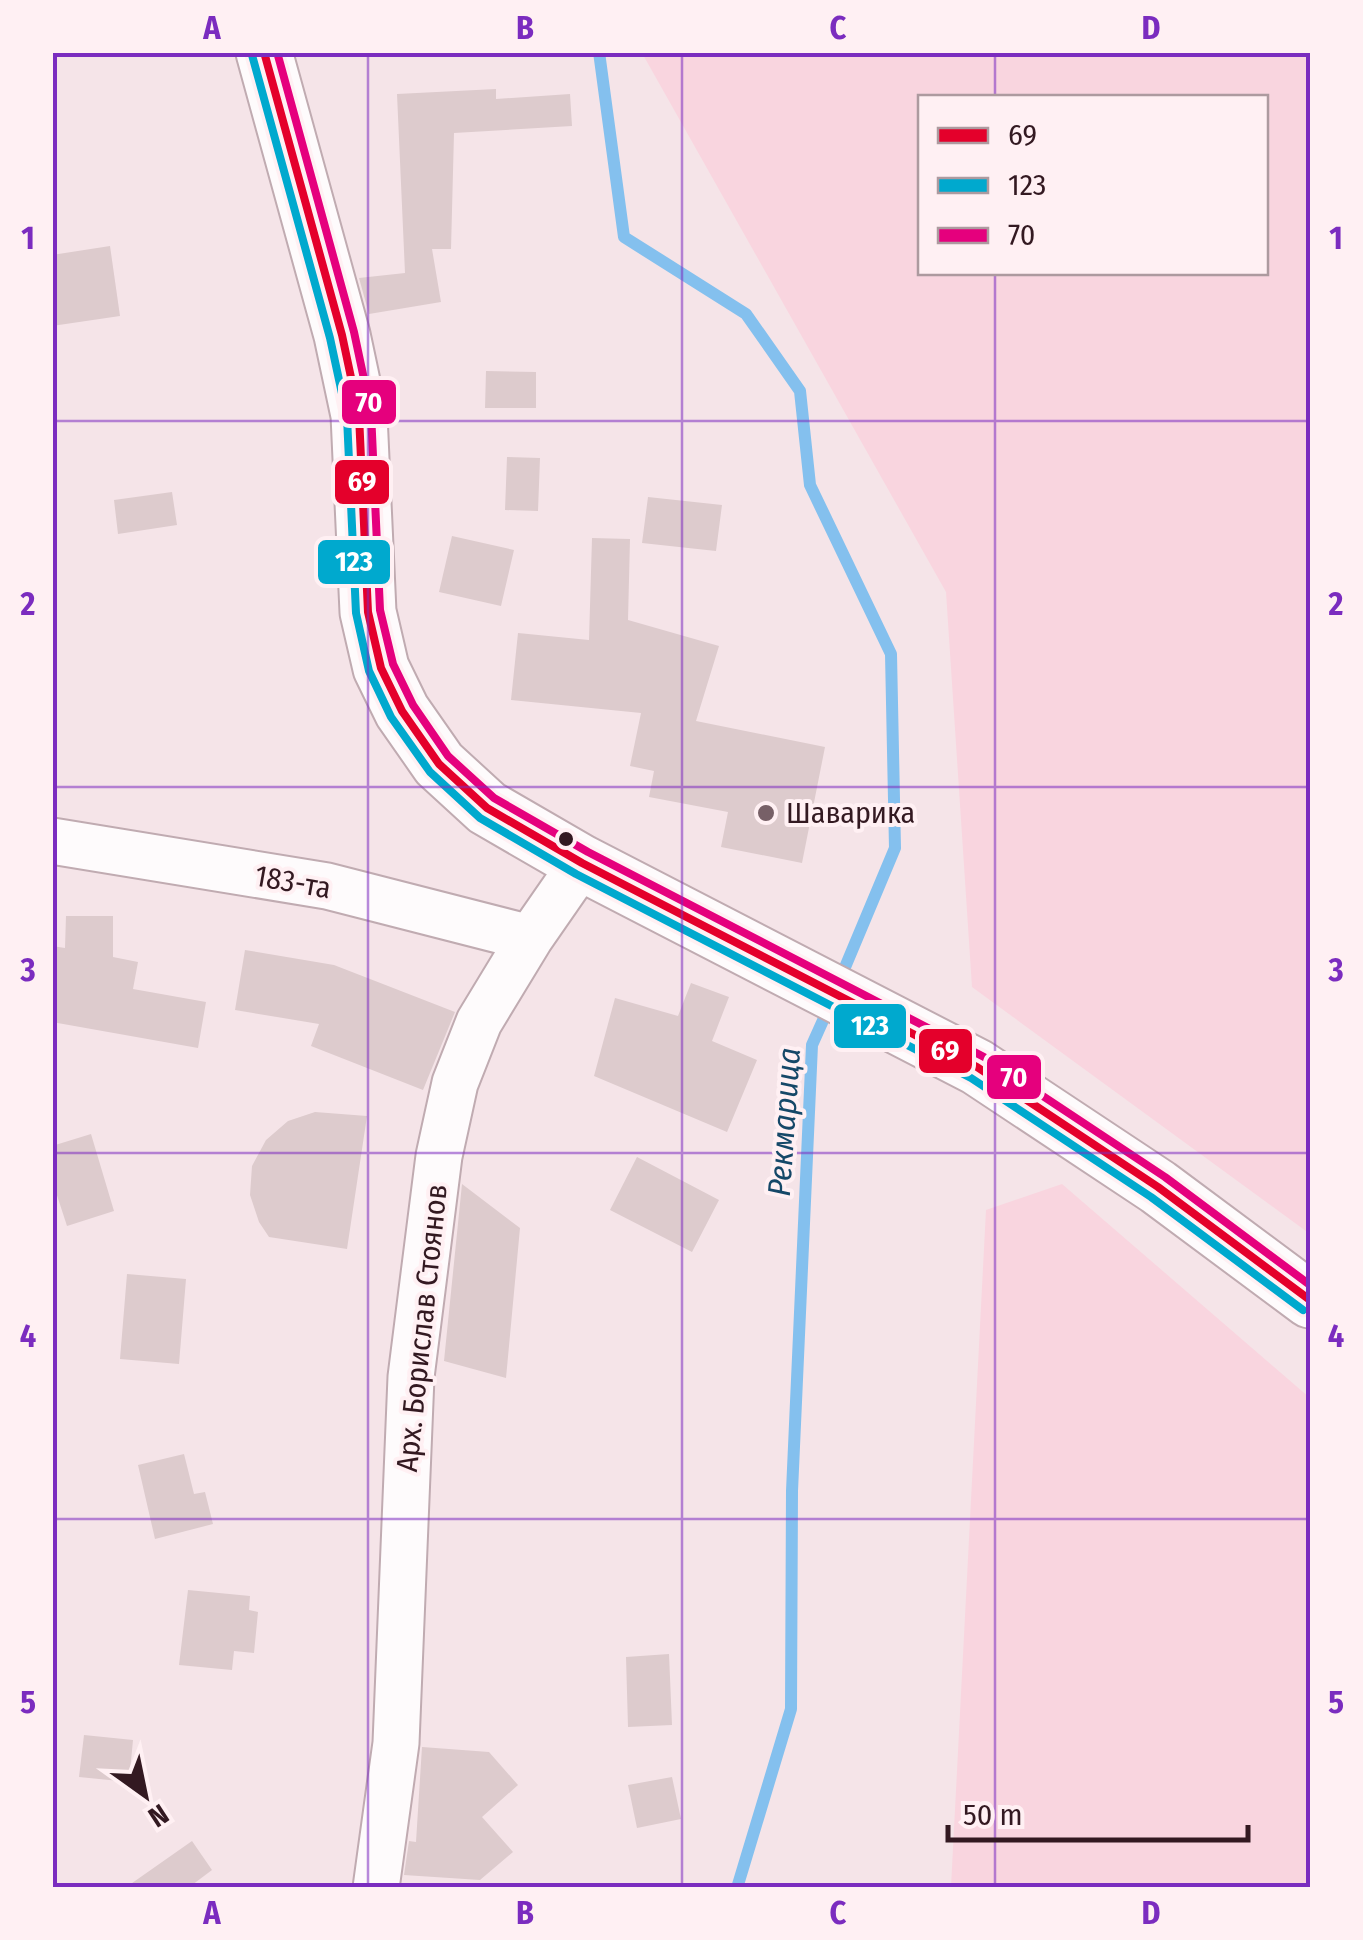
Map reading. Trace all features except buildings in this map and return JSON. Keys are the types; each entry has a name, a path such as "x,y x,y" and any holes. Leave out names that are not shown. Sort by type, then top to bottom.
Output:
{"main road":[{"path":"264,52 342,335 358,415 368,612 381,668 402,711 440,764 488,808 582,863 977,1067 1158,1188 1310,1300"}],"street":[{"name":"183-та","path":"52,842 327,886 530,938"},
{"name":"Арх. Борислав Стоянов","path":"376,1888 396,1743 411,1377 439,1156 455,1083 479,1022 582,863"}],"shaded area":[{"path":"642,53 1310,53 1310,1234 972,987 946,592"},
{"path":"1062,1184 1310,1398 1310,1887 951,1887 986,1210"}],"waterway":[{"name":"Рекмарица","path":"599,52 624,237 746,314 800,391 810,485 891,654 895,848 838,984"},
{"name":"Рекмарица","path":"737,1888 791,1709 792,1491 812,1045 829,1007"}],"transit line":[{"name":"69","path":"264,52 342,335 359,415 368,612 381,668 402,711 439,764 487,808 582,863 977,1067 1158,1187 1310,1300"},
{"name":"70","path":"277,52 354,332 371,412 380,610 393,664 413,705 448,756 494,798 588,852 984,1057 1165,1177 1310,1285"},
{"name":"123","path":"252,55 330,338 347,417 356,613 369,671 391,717 430,772 480,818 576,874 971,1078 1151,1197 1303,1310"}],"place":[{"name":"Шаварика","path":"766,813"}]}
